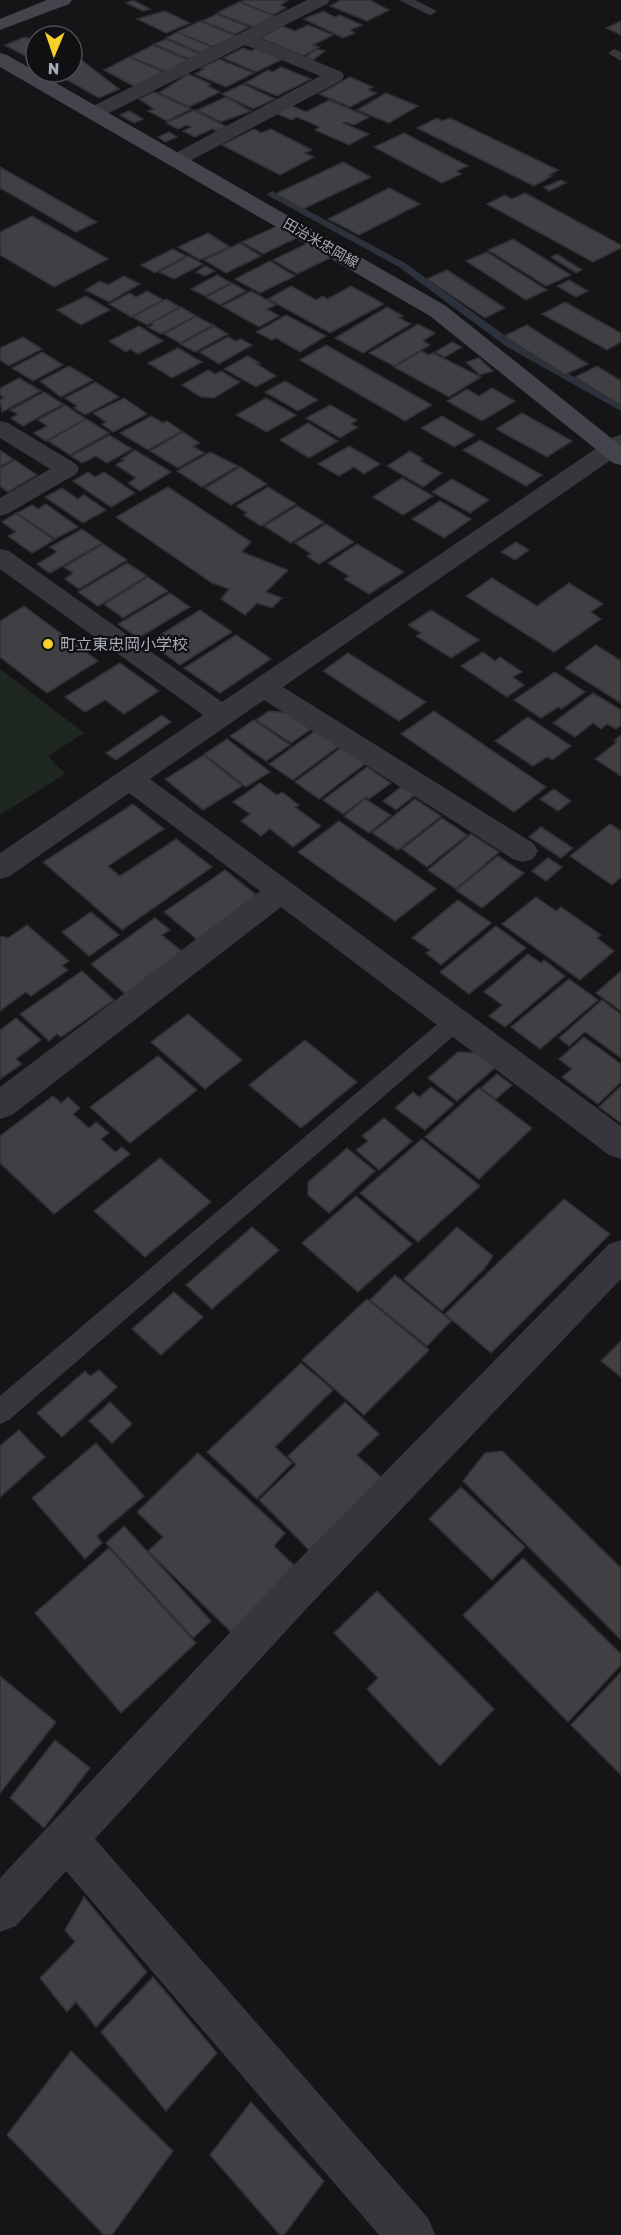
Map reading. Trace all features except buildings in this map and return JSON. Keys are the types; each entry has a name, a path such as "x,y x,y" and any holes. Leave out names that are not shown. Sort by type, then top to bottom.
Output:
{"main road":[{"path":"0,25 63,0"},
{"name":"田治米忠岡線","path":"0,59 438,311 618,450"}],"street":[{"path":"94,113 321,0"},
{"path":"177,160 335,76 244,38"},
{"path":"0,428 67,469 0,508"},
{"path":"0,868 618,450"},
{"path":"0,557 223,716"},
{"path":"264,688 523,851"},
{"path":"130,779 621,1144"},
{"path":"0,1105 281,891"},
{"path":"0,1910 294,1593 621,1255"},
{"path":"66,1838 411,2235"}],"lane":[{"path":"412,1 430,10"},
{"path":"0,1412 456,1021"}],"shaded area":[{"path":"0,669 84,733 48,756 65,774 0,815"}],"waterway":[{"path":"272,194 402,265 511,345 621,408"}],"place":[{"name":"町立東忠岡小学校","path":"48,644"}]}
